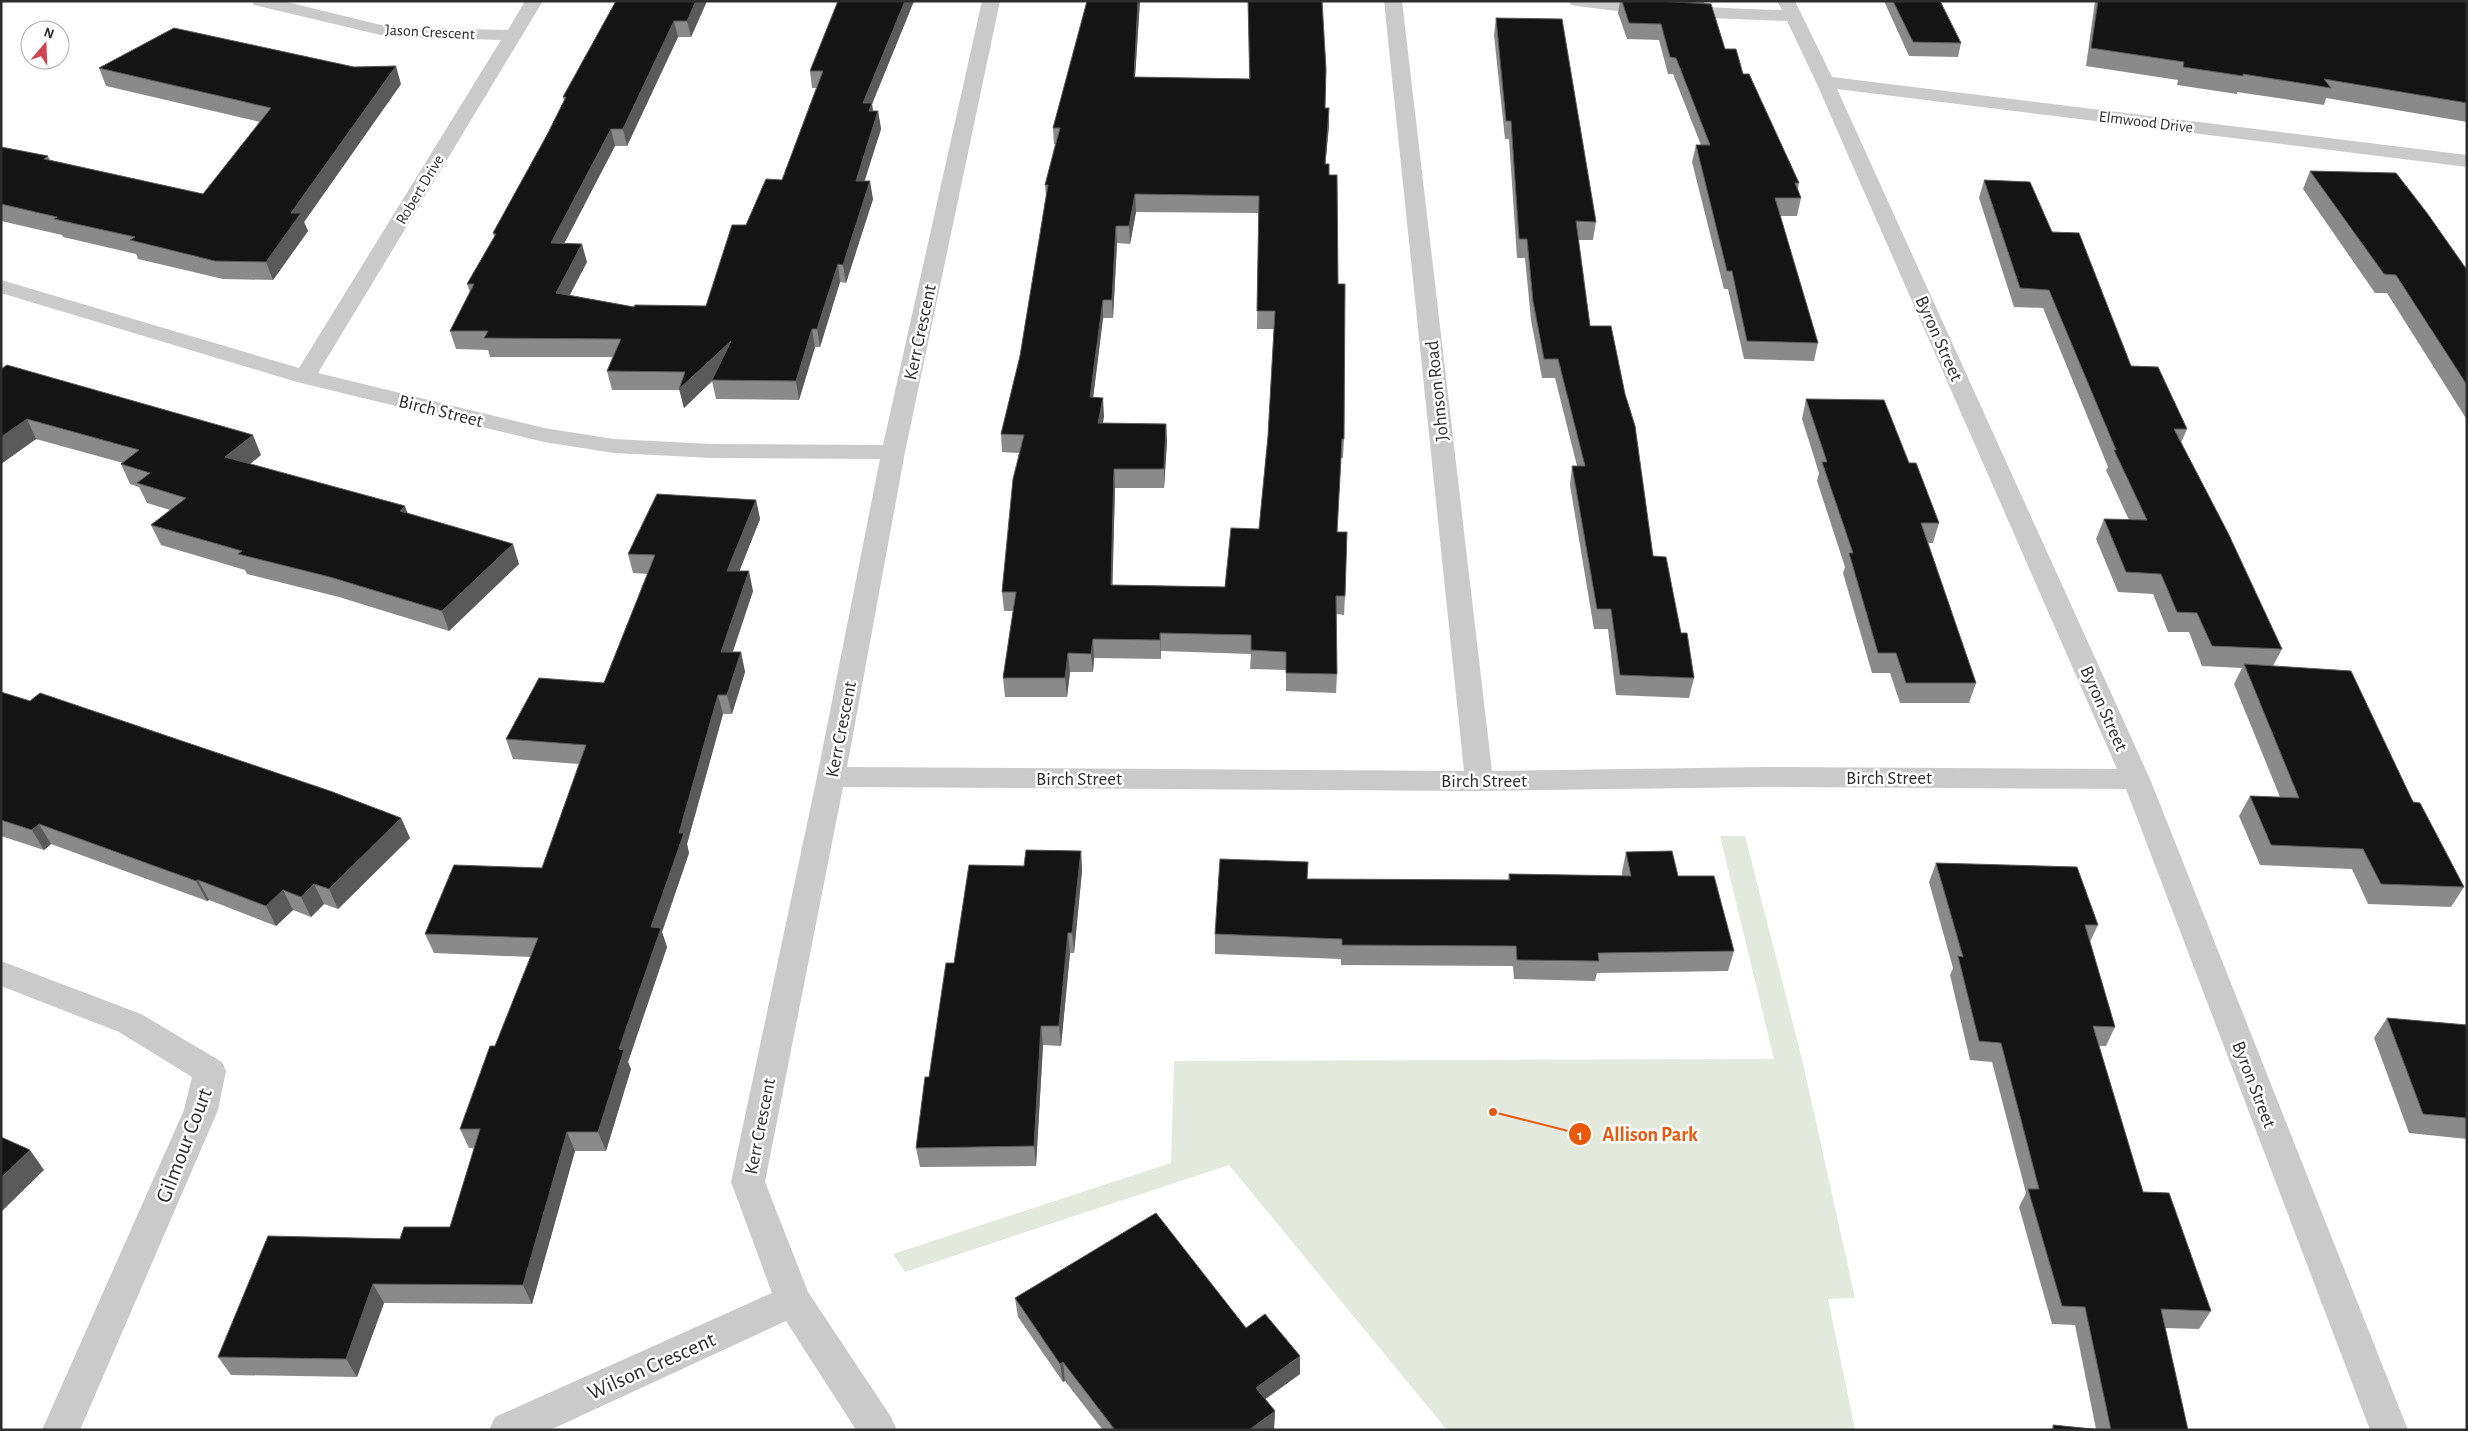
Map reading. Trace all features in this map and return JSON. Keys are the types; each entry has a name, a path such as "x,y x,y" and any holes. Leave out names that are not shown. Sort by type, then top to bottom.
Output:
{"street":[{"name":"Jason Crescent","path":"260,1 389,32 514,35"},
{"name":"Robert Drive","path":"305,378 534,1"},
{"name":"Kerr Crescent","path":"878,1430 793,1301 748,1182 831,777 893,452 991,1"},
{"name":"Johnson Road","path":"1393,1 1479,780"},
{"path":"1577,1 1663,12 1789,9"},
{"name":"Byron Street","path":"1789,9 1825,82 2136,779 2389,1430"},
{"name":"Elmwood Drive","path":"1825,82 2466,161"},
{"name":"Birch Street","path":"1,286 305,378 544,435 614,446 712,451 893,452"},
{"name":"Birch Street","path":"831,777 1479,780 1765,777 2136,779"},
{"name":"Gilmour Court","path":"1,973 130,1023 210,1071 201,1110 61,1430"},
{"name":"Wilson Crescent","path":"508,1430 793,1301"}],"shaded area":[{"path":"1720,836 1745,836 1802,1059 1855,1298 1828,1299 1855,1430 1447,1430 1229,1165 905,1272 893,1254 1171,1163 1174,1061 1774,1059"}],"building":[{"path":"616,1 696,1 687,21 674,21 623,129 611,129 551,243 582,244 556,293 634,307 635,305 706,306 732,225 746,225 766,179 782,180 823,71 810,71 838,1 905,1 863,103 872,103 869,111 878,111 856,181 870,181 843,265 838,264 817,329 812,329 796,381 712,380 731,341 679,389 685,372 607,371 621,339 484,338 488,331 450,331 474,284 467,284 496,234 493,233 547,135 566,97 563,97"},
{"path":"1087,1 1138,1 1134,77 1250,79 1248,1 1322,1 1326,69 1325,108 1329,108 1325,164 1329,164 1329,175 1337,175 1338,284 1345,284 1344,439 1342,439 1337,532 1347,532 1345,596 1336,596 1337,674 1286,673 1286,652 1251,650 1251,635 1160,633 1160,640 1093,639 1091,654 1068,653 1065,678 1003,678 1016,592 1002,592 1013,479 1024,435 1001,434 1020,356 1048,185 1045,185 1060,128 1053,128","holes":["1135,194 1259,196 1257,311 1275,311 1268,436 1259,529 1231,528 1225,587 1111,585 1114,469 1164,469 1166,424 1098,423 1103,398 1090,397 1103,300 1112,300 1116,226 1129,226"]},
{"path":"1622,1 1711,4 1725,49 1736,49 1743,74 1749,74 1799,183 1795,183 1801,198 1775,198 1818,343 1747,341 1732,271 1727,271 1696,145 1710,145 1676,58 1670,57 1661,24 1629,23"},
{"path":"1893,1 1940,1 1961,43 1913,42"},
{"path":"2098,1 2467,1 2467,103 2324,79 2331,88 2243,74 2243,76 2183,67 2184,62 2091,48"},
{"path":"1496,18 1562,19 1596,222 1576,221 1590,326 1611,326 1625,394 1635,426 1653,556 1666,557 1681,633 1687,633 1694,678 1620,675 1611,609 1597,609 1572,466 1585,466 1558,359 1544,359 1533,301 1527,239 1519,239 1511,121 1506,121"},
{"path":"174,28 354,67 396,66 291,213 301,213 266,262 215,261 130,240 135,237 54,219 57,217 1,204 1,147 48,156 44,159 203,194 271,108 99,68"},
{"path":"2310,171 2396,173 2427,213 2467,270 2467,385 2396,275 2384,274"},
{"path":"1984,180 2030,182 2052,232 2079,233 2131,366 2158,367 2187,429 2174,429 2228,533 2282,649 2212,646 2197,613 2177,612 2161,574 2126,572 2104,519 2147,520 2114,450 2116,450 2049,290 2020,288"},
{"path":"7,365 253,435 225,457 405,506 400,511 513,544 442,611 330,577 238,554 242,551 151,525 186,498 137,483 150,473 121,464 139,450 27,419 1,437 1,369"},
{"path":"1806,399 1884,400 1909,463 1916,463 1939,523 1921,523 1976,683 1906,683 1896,653 1878,653 1849,553 1853,553 1822,462 1827,462"},
{"path":"657,494 756,500 727,571 749,571 721,652 741,652 727,695 718,695 679,833 684,833 651,927 661,928 619,1049 624,1050 598,1132 567,1132 523,1285 373,1284 346,1359 218,1357 268,1236 400,1239 404,1227 450,1227 480,1129 460,1129 490,1046 495,1046 538,938 425,934 454,865 542,868 586,745 506,739 539,678 604,683 655,555 628,554"},
{"path":"2244,664 2351,671 2413,802 2420,803 2464,887 2381,884 2363,849 2271,845 2250,796 2299,798"},
{"path":"1,692 30,701 40,693 330,791 401,818 329,889 314,884 301,897 283,890 266,906 39,824 32,830 1,820"},
{"path":"1026,850 1081,851 1072,933 1068,933 1059,1026 1041,1026 1034,1146 916,1148 925,1077 929,1077 946,963 954,963 969,865 1024,866"},
{"path":"1672,851 1678,876 1714,876 1734,951 1598,953 1599,961 1517,960 1516,946 1342,945 1342,939 1215,934 1220,859 1308,862 1307,879 1510,880 1509,874 1631,876 1626,852"},
{"path":"1936,863 2077,867 2098,925 2085,925 2115,1027 2093,1026 2143,1192 2169,1193 2211,1311 2161,1309 2188,1430 2111,1430 2085,1307 2062,1306 2028,1189 2039,1189 2001,1043 1979,1041 1958,956 1963,957"},
{"path":"2387,1018 2467,1025 2467,1118 2423,1114"},
{"path":"1,1137 30,1150 1,1178"},
{"path":"1156,1213 1246,1328 1265,1314 1300,1356 1256,1388 1275,1411 1249,1430 1115,1430 1063,1362 1060,1364 1015,1298"},
{"path":"2053,1425 2102,1430 2054,1430"}],"place":[{"name":"Allison Park","path":"1493,1112"}]}
